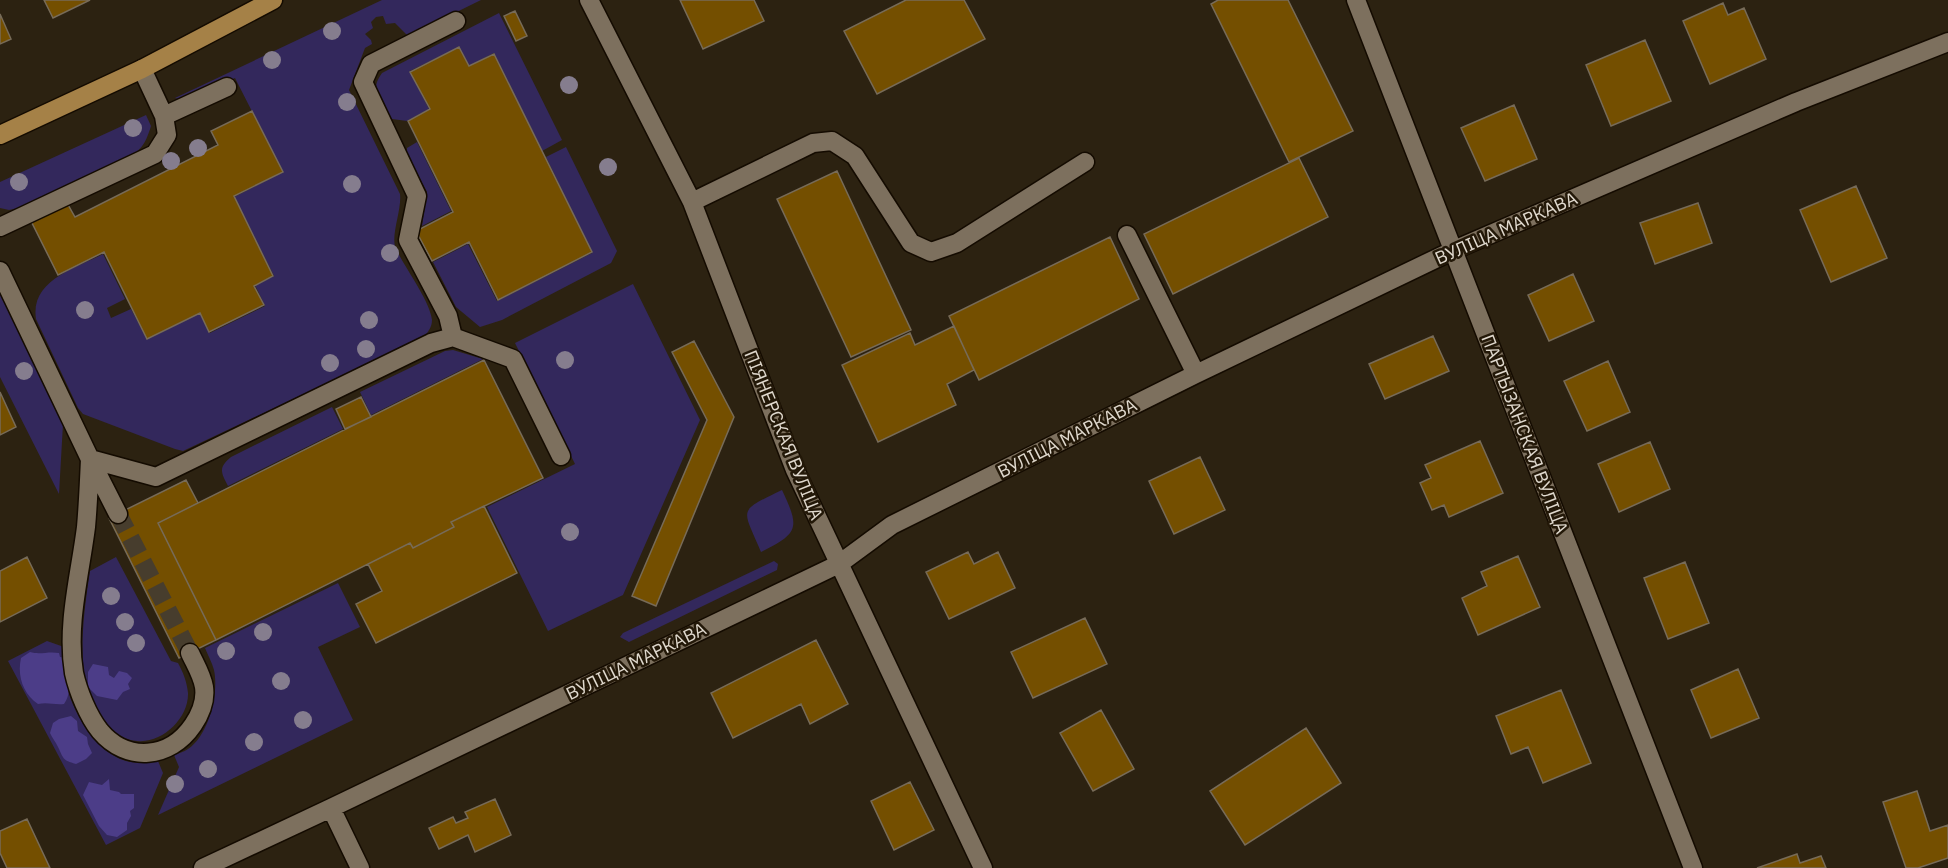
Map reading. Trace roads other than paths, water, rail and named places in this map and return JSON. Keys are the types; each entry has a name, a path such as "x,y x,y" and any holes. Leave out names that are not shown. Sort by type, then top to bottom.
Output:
{"main road":[{"path":"0,135 142,69 273,0"}],"street":[{"name":"ПІЯНЕРСКАЯ ВУЛІЦА","path":"589,0 692,202 795,470 983,868"},
{"name":"ПАРТЫЗАНСКАЯ ВУЛІЦА","path":"1356,0 1693,868"},
{"path":"453,337 448,316 408,240 417,196 363,82 371,64 456,21"},
{"name":"ВУЛІЦА МАРКАВА","path":"203,868 839,564 892,525 1196,374 1454,250 1796,102 1948,42"},
{"path":"0,227 155,154 167,135 164,116 142,69"},
{"path":"164,116 226,87"},
{"path":"692,202 813,143 832,141 855,156 911,243 931,252 957,243 1084,162"},
{"path":"1127,235 1196,374"},
{"path":"0,271 118,514"},
{"path":"90,459 156,477 431,343 453,337 513,359 561,456"},
{"path":"90,459 86,527 72,635 75,676 90,714 100,731 111,741 135,752 154,753 172,747 183,738 197,718 203,704 204,687 190,653"},
{"path":"332,808 360,868"}],"tunnel":[{"path":"118,514 190,653"}]}
